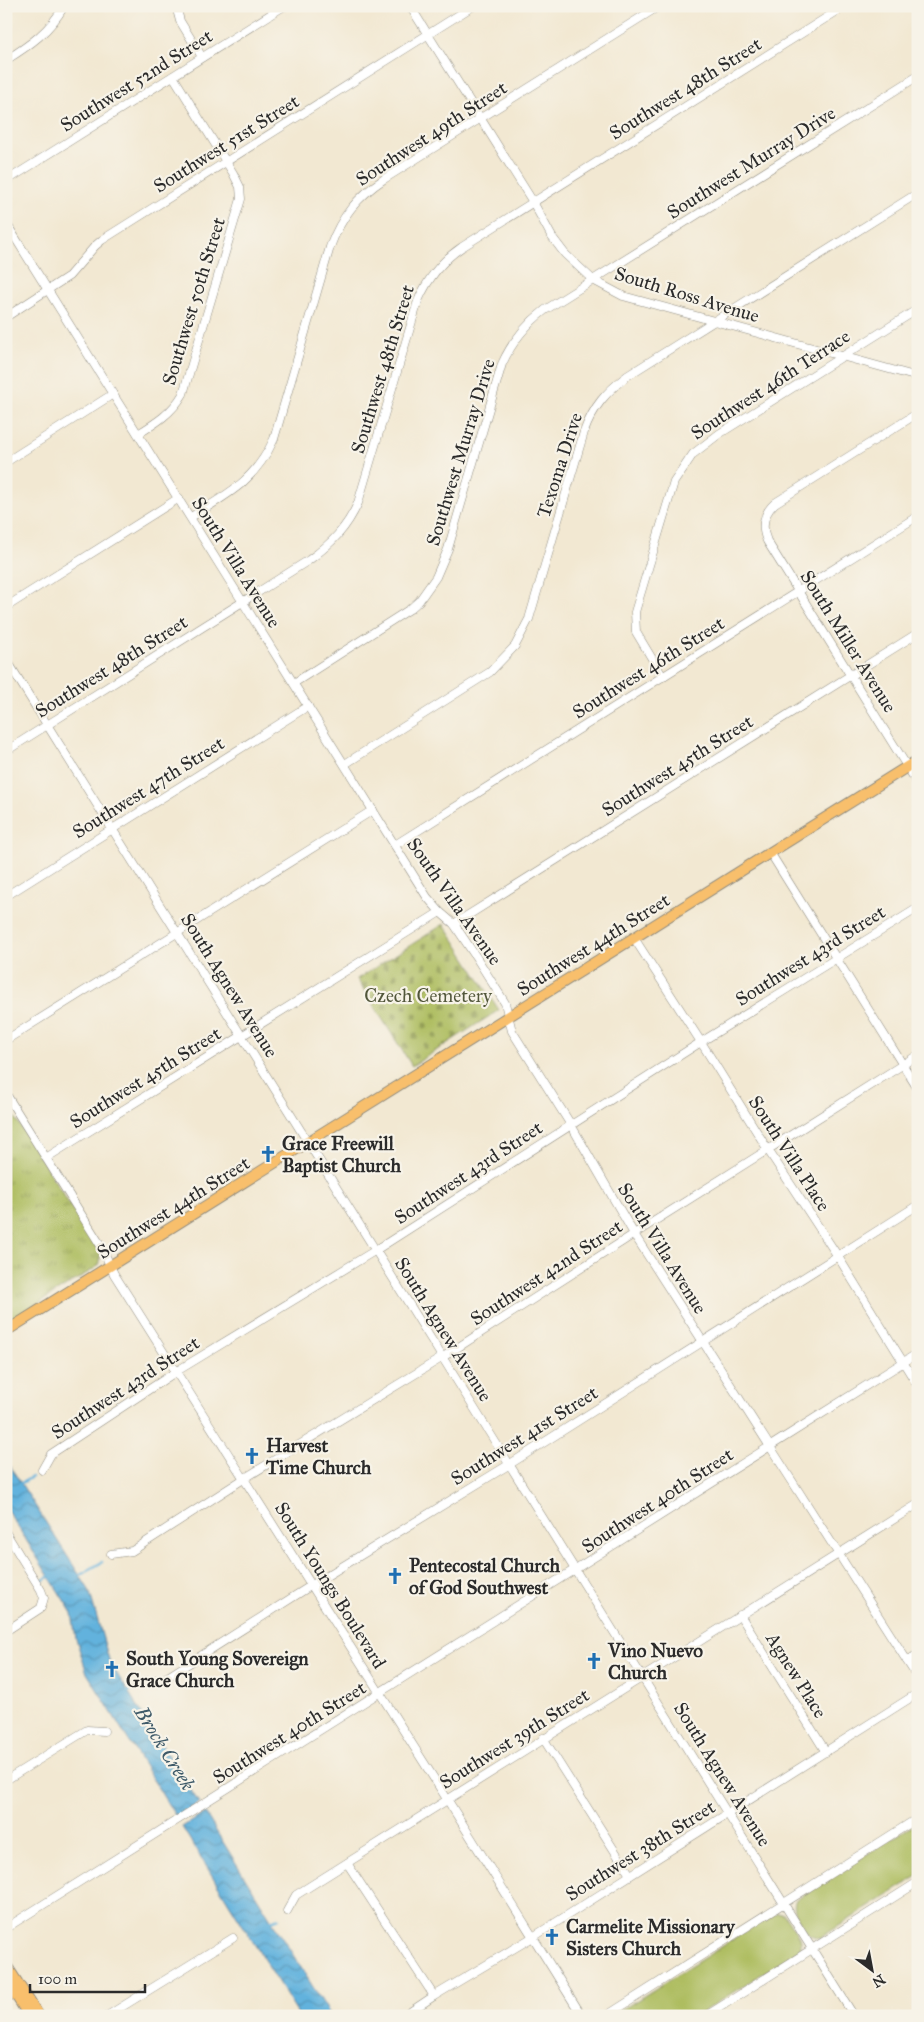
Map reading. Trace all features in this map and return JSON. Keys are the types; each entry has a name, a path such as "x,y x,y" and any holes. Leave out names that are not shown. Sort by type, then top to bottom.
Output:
{"main road":[{"name":"Southwest 44th Street","path":"6,1331 771,854 918,760"},
{"path":"7,1972 29,2016"},
{"path":"7,1972 39,2016"}],"street":[{"path":"6,60 38,39 49,28 64,6"},
{"path":"176,6 180,21 202,58"},
{"name":"Southwest 52nd Street","path":"6,181 284,6"},
{"name":"South Ross Avenue","path":"410,6 559,246 593,280 623,296 918,377"},
{"name":"Southwest 51st Street","path":"6,317 69,276 94,246 102,240 473,6"},
{"name":"Southwest 49th Street","path":"191,518 241,485 251,476 268,452 274,439 330,247 344,216 360,197 371,188 659,6"},
{"name":"Southwest 48th Street","path":"6,751 320,552 340,533 350,519 362,491 418,301 431,275 451,254 845,6"},
{"name":"Southwest 50th Street","path":"138,434 164,417 172,409 186,386 240,204 240,187 173,76"},
{"name":"Southwest Murray Drive","path":"294,683 400,617 419,601 428,590 446,556 497,378 508,351 533,319 918,76"},
{"name":"Texoma Drive","path":"345,764 480,679 508,656 523,633 529,619 584,432 595,406 608,392 627,376 714,320 918,193"},
{"name":"South Villa Avenue","path":"6,223 427,897 454,924 505,1004 512,1031 571,1125 634,1234 918,1678"},
{"name":"Southwest 46th Terrace","path":"663,677 636,632 635,612 670,490 678,474 693,454 705,443 918,309"},
{"path":"6,462 113,394"},
{"name":"South Miller Avenue","path":"918,413 779,500 767,512 763,525 765,536 918,784"},
{"path":"6,607 179,498"},
{"name":"Southwest 46th Street","path":"395,845 918,516"},
{"name":"Southwest 45th Street","path":"454,924 918,633"},
{"name":"South Agnew Avenue","path":"6,659 729,1813 854,2016"},
{"name":"Southwest 47th Street","path":"6,896 308,706"},
{"path":"6,1040 373,810"},
{"path":"771,854 918,1089"},
{"name":"Southwest 43rd Street","path":"42,1470 51,1454 177,1371 376,1250 702,1042 918,908"},
{"name":"Southwest 45th Street","path":"46,1158 440,912"},
{"name":"South Villa Place","path":"634,938 702,1042 768,1150 837,1255 918,1386"},
{"name":"Southwest 42nd Street","path":"111,1554 132,1551 245,1478 443,1357 918,1055"},
{"name":"South Youngs Boulevard","path":"6,1094 101,1246 111,1267 582,2016"},
{"name":"Southwest 41st Street","path":"143,1682 166,1678 312,1585 510,1464 918,1204"},
{"name":"Southwest 40th Street","path":"6,1928 380,1694 918,1353"},
{"name":"Southwest 39th Street","path":"287,1911 296,1895 918,1504"},
{"path":"6,1533 44,1598 41,1608 6,1631"},
{"name":"Agnew Place","path":"740,1615 826,1752"},
{"path":"907,1660 918,1654"},
{"name":"Southwest 38th Street","path":"404,2016 434,1996 533,1938 918,1694"},
{"path":"6,1780 87,1730 104,1731"},
{"path":"543,1738 630,1875"},
{"path":"606,2016 918,1818"},
{"path":"347,1863 434,1996"},
{"path":"706,2016 918,1882"},
{"path":"107,2016 233,1938"},
{"path":"911,2016 918,2012"}],"green space":[{"name":"Czech Cemetery","path":"444,924 499,1010 412,1066 357,979"},
{"path":"6,1103 100,1253 100,1263 97,1267 6,1323"},
{"path":"918,1822 918,1876 820,1938 808,1934 794,1908 796,1899"},
{"path":"775,1913 784,1914 801,1940 801,1949 696,2016 612,2016"}],"water":[{"name":"Brock Creek","path":"6,1460 89,1590 110,1663 199,1803 176,1817 87,1673 76,1639 72,1613 6,1508"},
{"name":"Brock Creek","path":"205,1813 331,2016 299,2016 182,1827"}],"waterway":[{"path":"18,1485 32,1477"},
{"path":"77,1577 102,1562"},
{"path":"42,1581 51,1575"},
{"path":"125,1694 132,1689"},
{"path":"271,1921 279,1918"}],"place":[{"name":"Grace Freewill Baptist Church","path":"268,1154"},
{"name":"Harvest Time Church","path":"252,1456"},
{"name":"Pentecostal Church of God Southwest","path":"395,1576"},
{"name":"Vino Nuevo Church","path":"594,1661"},
{"name":"South Young Sovereign Grace Church","path":"112,1669"},
{"name":"Carmelite Missionary Sisters Church","path":"552,1937"}]}
